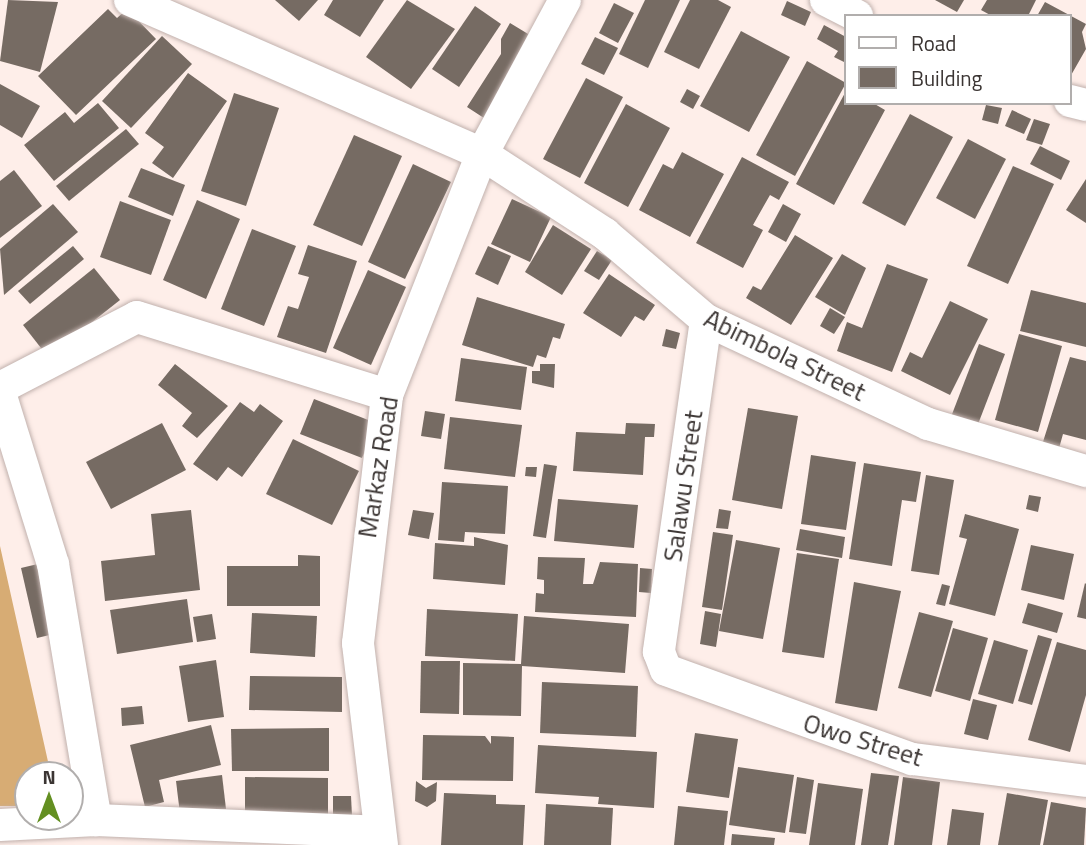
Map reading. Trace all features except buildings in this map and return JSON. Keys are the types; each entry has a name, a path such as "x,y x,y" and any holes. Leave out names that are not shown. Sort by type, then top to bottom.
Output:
{"street":[{"name":"Abimbola Street","path":"130,0 482,153 606,234 706,320 928,425 1086,471"},
{"name":"Markaz Road","path":"380,838 358,643 387,395 482,153 565,0"},
{"path":"826,0 853,14"},
{"path":"0,388 137,317 387,395"},
{"name":"Salawu Street","path":"659,652 706,320"},
{"path":"0,393 53,564 96,820"},
{"name":"Owo Street","path":"659,652 666,670 682,679 912,759 1086,781"},
{"path":"0,825 96,820 380,838"}],"shaded area":[{"path":"0,546 48,761 14,761 14,806 0,806"}]}
